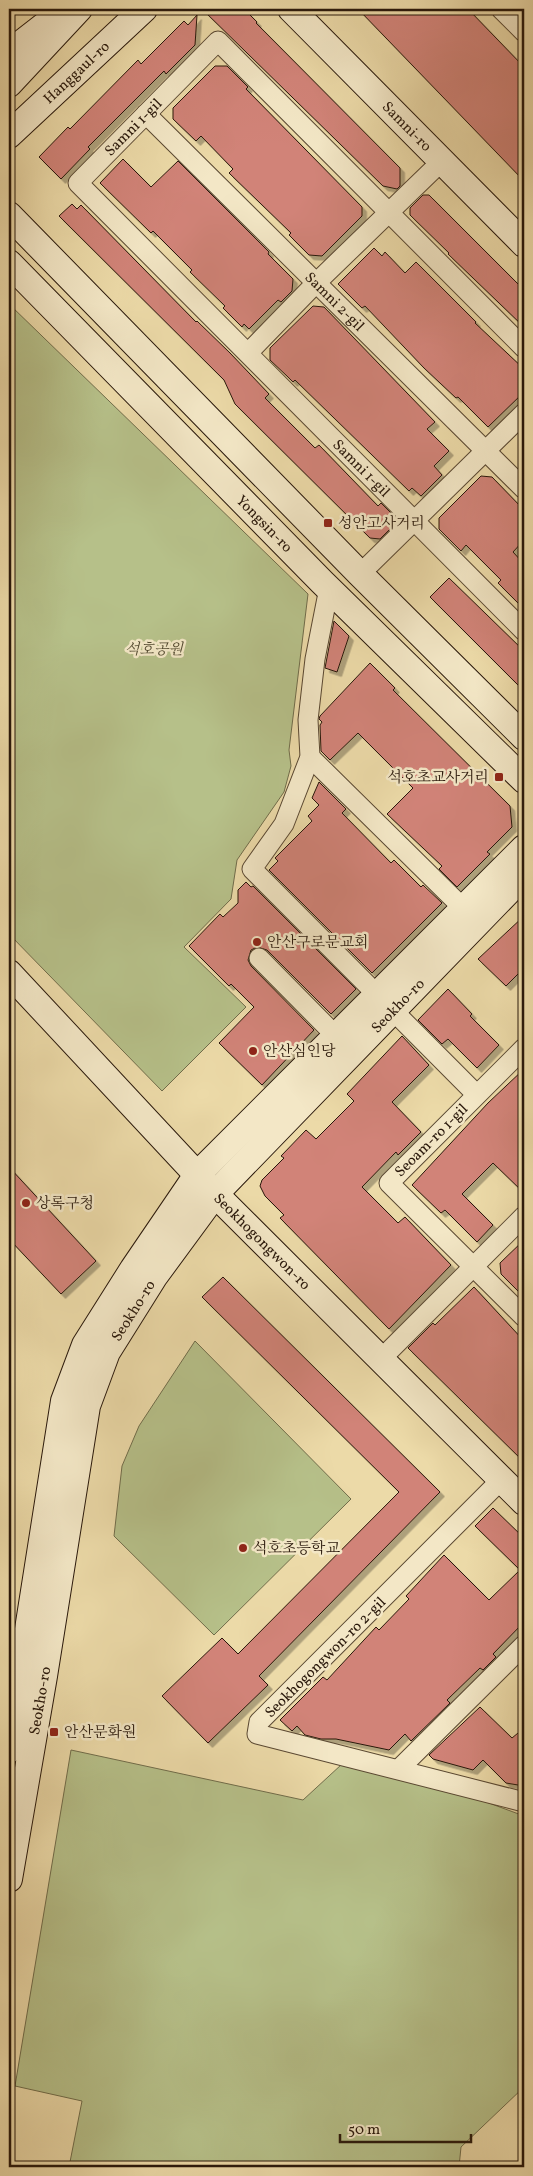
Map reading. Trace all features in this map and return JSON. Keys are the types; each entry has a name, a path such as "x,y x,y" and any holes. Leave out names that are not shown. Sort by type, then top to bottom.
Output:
{"main road":[{"path":"9,53 40,27 70,9"},
{"path":"9,84 79,9"},
{"name":"Hanggaul-ro","path":"9,135 144,9"},
{"name":"Samni-ro","path":"291,9 524,244"},
{"path":"17,224 360,574 524,737"},
{"name":"Yongsin-ro","path":"9,263 329,588 524,780"},
{"name":"Seokho-ro","path":"9,1750 25,1670 86,1406 108,1352 154,1277 215,1194 384,1003 463,908 524,848"},
{"name":"Seokho-ro","path":"9,1879 25,1670 64,1401 85,1344 197,1175 336,1036 384,1003 524,875"},
{"name":"Seokhogongwon-ro","path":"9,973 215,1194 382,1358 524,1502"}],"street":[{"path":"501,9 524,32"},
{"name":"Samni 1-gil","path":"524,348 218,41 78,183 524,631"},
{"name":"Samni 2-gil","path":"146,114 524,489"},
{"path":"248,353 316,283 442,161"},
{"path":"360,574 524,413"},
{"path":"329,588 315,659 308,720 310,757 463,908"},
{"name":"Seokho-ro","path":"310,757 284,824 252,869 384,1003"},
{"path":"259,958 336,1036"},
{"path":"384,1003 476,1094"},
{"name":"Seoam-ro 1-gil","path":"524,1048 389,1183 524,1317"},
{"path":"382,1358 524,1216"},
{"name":"Seokhogongwon-ro 2-gil","path":"502,1480 259,1722 258,1734 524,1802"},
{"path":"399,1769 524,1645"}],"green space":[{"name":"석호공원","path":"9,304 308,594 289,750 291,766 284,792 237,860 231,899 184,947 246,1007 162,1091 9,934"},
{"path":"195,1341 351,1499 214,1635 114,1536 122,1466 139,1426"},
{"path":"71,1750 303,1800 354,1753 524,1816 524,2087 461,2147 459,2167 69,2167 82,2101 15,2086"}],"building":[{"path":"202,9 244,9 400,168 400,186 397,189 383,186"},
{"path":"358,9 468,9 524,67 524,181"},
{"path":"197,15 195,45 166,74 164,71 88,147 90,149 61,179 39,157 68,127 70,129 138,60 141,64 184,21 188,25"},
{"path":"215,66 227,66 248,87 246,89 362,207 362,216 322,256 309,255 289,235 291,233 229,173 233,169 201,136 196,141 173,119 173,108"},
{"path":"123,159 151,187 178,161 269,252 268,254 293,279 292,291 281,302 278,300 249,329 244,324 242,327 223,308 225,306 190,272 192,270 153,231 151,233 100,183"},
{"path":"423,195 429,195 524,290 524,327 410,215 410,208"},
{"path":"72,204 77,209 81,205 196,322 230,353 269,394 265,398 315,448 319,445 378,506 381,503 396,518 396,523 380,539 370,538 235,404 224,380 59,216"},
{"path":"374,248 382,256 385,252 405,273 416,262 475,323 524,369 524,392 488,427 458,397 456,398 424,368 365,306 362,308 338,284"},
{"path":"313,306 324,307 435,422 427,429 449,451 434,466 442,475 421,496 412,488 409,491 295,380 293,382 270,360 270,348"},
{"path":"481,476 492,477 524,510 524,540 513,552 524,564 524,609 498,583 501,580 466,545 461,551 439,529 439,518"},
{"path":"449,578 524,651 524,691 430,597"},
{"path":"334,621 349,636 337,672 325,668"},
{"path":"370,663 395,688 393,690 510,806 512,827 487,852 490,854 457,887 439,869 442,866 387,814 413,788 358,733 330,760 321,751 320,725 322,722 319,719 320,716"},
{"path":"319,782 346,809 342,813 391,863 394,860 421,887 423,885 442,903 372,973 269,870 278,861 275,858 312,821 308,816 319,805 312,798"},
{"path":"246,882 251,887 253,886 356,989 331,1014 267,950 257,947 251,950 248,960 251,966 314,1030 262,1085 219,1043 254,1007 231,984 229,986 189,946 220,914 223,917 238,903 238,890"},
{"path":"524,916 524,968 506,986 478,959"},
{"path":"448,989 472,1014 470,1016 499,1045 477,1068 448,1039 442,1044 418,1020"},
{"path":"402,1036 429,1065 392,1102 421,1132 398,1155 396,1152 362,1187 398,1223 405,1217 451,1265 389,1329 280,1218 284,1215 265,1196 260,1186 262,1180 284,1158 281,1156 306,1130 316,1139 354,1101 347,1094"},
{"path":"524,1069 524,1193 493,1163 462,1194 493,1225 477,1242 445,1210 441,1213 412,1185 488,1103"},
{"name":"상록구청","path":"9,1167 96,1261 61,1294 9,1239"},
{"path":"524,1240 524,1297 501,1274 500,1263"},
{"path":"223,1277 440,1492 259,1676 268,1685 208,1743 162,1696 222,1638 238,1654 399,1492 202,1297"},
{"path":"474,1287 524,1341 524,1462 408,1348"},
{"path":"493,1508 524,1538 524,1622 493,1654 496,1657 483,1670 480,1668 447,1700 450,1703 411,1741 405,1734 389,1750 336,1739 321,1739 305,1735 297,1726 292,1731 280,1720 323,1677 327,1680 376,1627 379,1630 409,1599 406,1596 444,1555 489,1600 520,1570 475,1526"},
{"path":"480,1707 512,1738 524,1728 524,1779 518,1785 506,1783 483,1760 473,1770 433,1759 429,1755"}],"place":[{"name":"성안고사거리","path":"328,523"},
{"name":"석호초교사거리","path":"499,777"},
{"name":"안산구로문교회","path":"257,942"},
{"name":"안산심인당","path":"253,1051"},
{"name":"상록구청","path":"26,1203"},
{"name":"석호초등학교","path":"243,1548"},
{"name":"안산문화원","path":"54,1732"}]}
